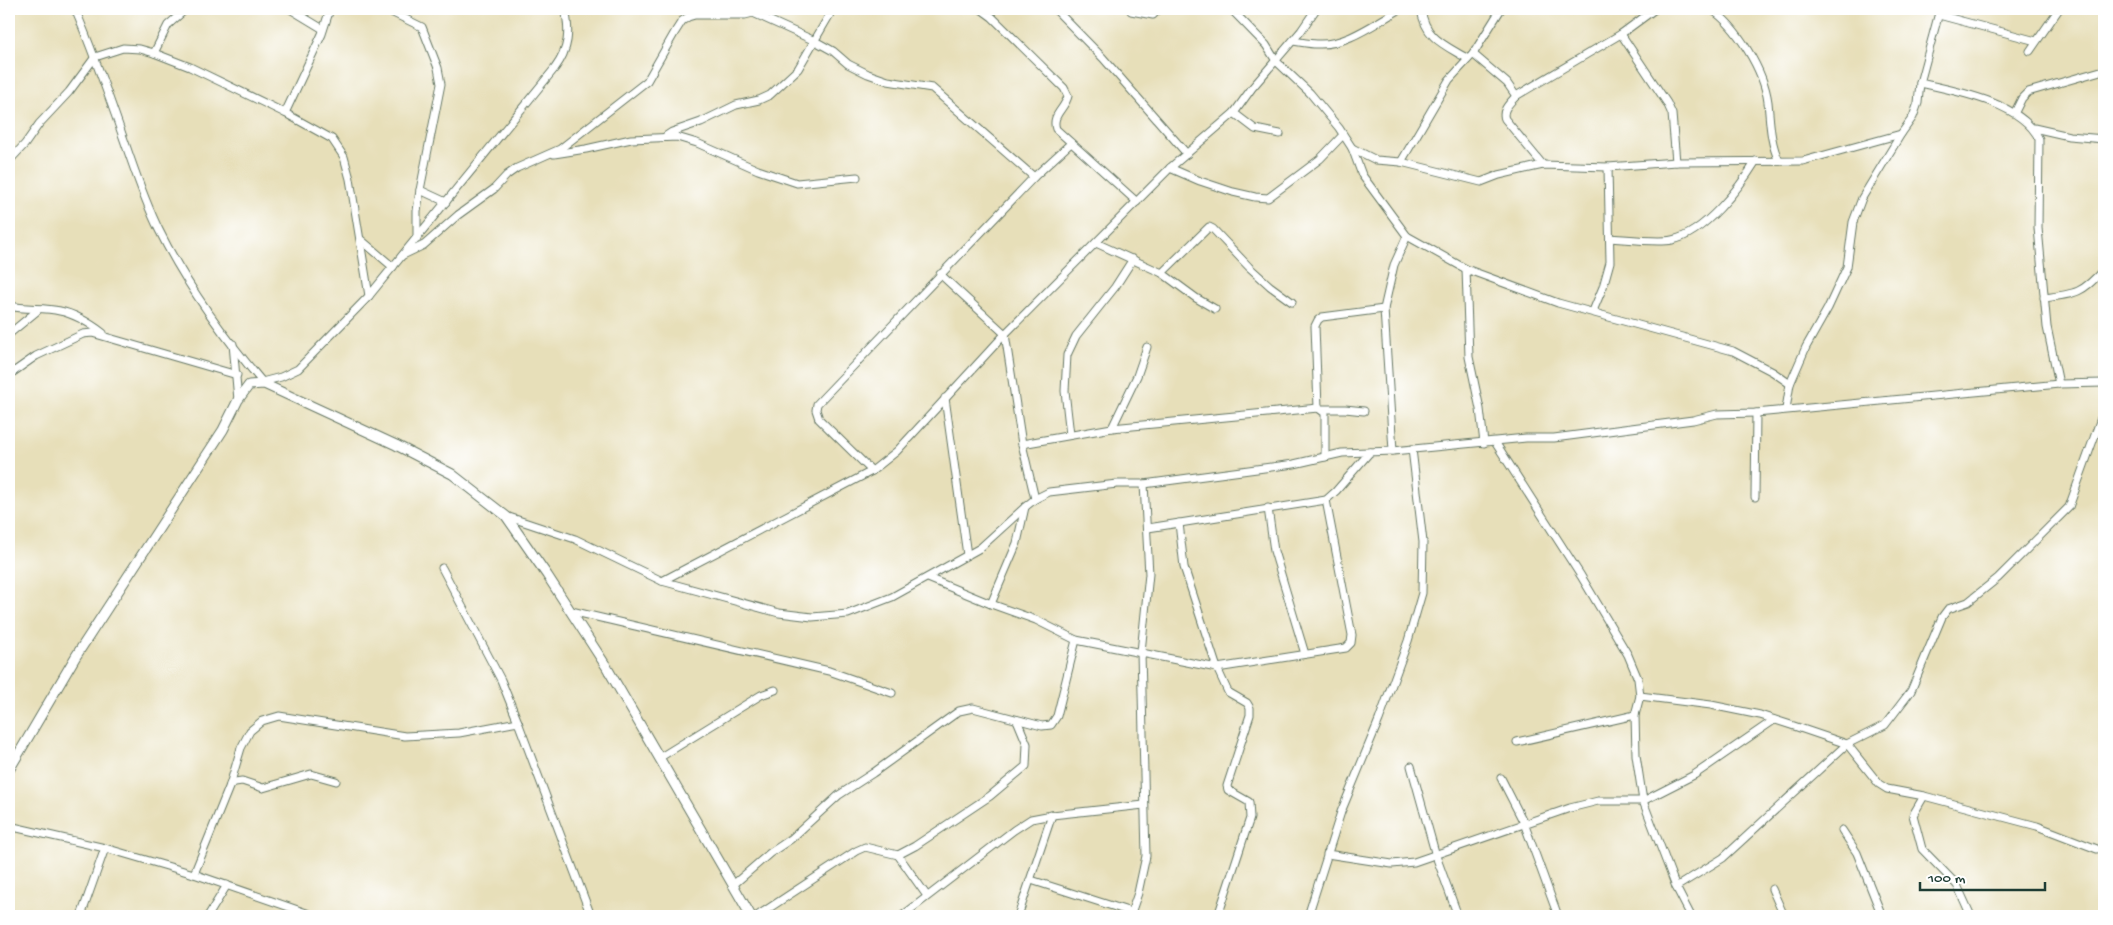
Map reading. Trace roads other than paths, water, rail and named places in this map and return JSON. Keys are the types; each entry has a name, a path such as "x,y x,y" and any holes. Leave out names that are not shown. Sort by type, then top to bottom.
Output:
{"street":[{"path":"75,9 95,57 146,203 159,231 182,273 233,344 263,383 396,445 452,474 506,516 571,611 751,916"},
{"path":"154,53 168,25 186,9"},
{"path":"290,9 323,29"},
{"path":"285,113 323,29 330,9"},
{"path":"385,9 422,27 428,38 441,84 420,190 417,211 417,238"},
{"path":"9,770 76,656 223,430 238,400 249,385 263,383 298,369 369,296 561,60 569,39 566,9"},
{"path":"666,136 736,105 759,100 770,95 798,69 833,9"},
{"path":"981,9 1064,88 1068,96 1053,123 1056,129 1136,202"},
{"path":"1055,9 1103,58 1187,154"},
{"path":"1132,11 1153,16 1159,9"},
{"path":"1231,9 1266,45 1276,61 1310,93 1343,135 1352,148 1362,175 1408,236 1466,269 1558,303 1593,311 1733,351 1773,372 1790,384"},
{"path":"662,581 685,567 872,471 897,451 1005,334 1136,202 1170,168 1234,113 1252,88 1293,41 1316,9"},
{"path":"1293,41 1319,45 1337,41 1356,34 1401,9"},
{"path":"1422,9 1423,18 1434,39 1471,56 1507,83 1516,96"},
{"path":"1401,162 1449,80 1471,56 1501,9"},
{"path":"1543,166 1505,119 1503,114 1505,110 1516,96 1621,34 1655,9"},
{"path":"1711,9 1719,14 1740,38 1754,63 1765,89 1770,130 1779,162"},
{"path":"2030,51 2059,9"},
{"path":"1786,409 1790,384 1806,347 1828,308 1847,267 1853,222 1862,198 1912,117 1918,103 1920,83 1939,12 2036,41"},
{"path":"403,254 424,245 458,215 494,189 512,171 560,149 647,81 682,21 695,15 744,16 753,13 815,41 833,51 848,64 868,74 888,81 932,88 1034,177"},
{"path":"1621,34 1667,103 1672,114 1676,162"},
{"path":"9,160 25,144 39,124 68,92 95,57 123,48 140,49 154,53 190,67 285,113 332,139 344,157 350,179 369,296"},
{"path":"2015,112 2022,98 2028,92 2104,70"},
{"path":"1920,83 1952,90 2015,112 2034,128 2039,139 2038,228 2044,298 2047,327 2059,384"},
{"path":"1234,113 1255,129 1280,134"},
{"path":"2034,128 2069,136 2104,139"},
{"path":"1352,148 1376,160 1401,162 1470,181 1481,182 1499,175 1543,166 1608,167 1676,162 1804,161 1900,134"},
{"path":"1170,168 1200,181 1234,192 1268,198 1320,159 1343,135"},
{"path":"546,155 586,149 631,139 666,136 678,137 697,143 758,170 797,182 857,177"},
{"path":"872,471 819,419 816,410 818,404 1034,177 1071,143"},
{"path":"1610,238 1672,240 1690,234 1732,196 1756,161"},
{"path":"1593,311 1603,287 1610,262 1608,167"},
{"path":"420,190 446,202"},
{"path":"1162,273 1209,227 1270,286 1292,302"},
{"path":"1393,451 1384,309 1394,265 1408,236"},
{"path":"360,239 393,267"},
{"path":"1096,243 1162,273 1196,298 1215,309"},
{"path":"1070,435 1066,391 1067,355 1076,336 1115,287 1133,259"},
{"path":"1466,269 1469,357 1480,409 1484,443"},
{"path":"2044,298 2076,294 2091,284 2104,269"},
{"path":"940,274 1005,334 1022,444 1035,498"},
{"path":"9,306 62,311 94,326 107,336"},
{"path":"1319,409 1316,326 1318,320 1322,317 1384,309"},
{"path":"9,334 38,310"},
{"path":"9,374 36,356 84,334 92,333 236,375"},
{"path":"233,344 238,400"},
{"path":"1112,428 1137,376 1147,347"},
{"path":"506,516 574,539 662,581 779,613 812,617 848,614 892,598 980,548 1035,498 1061,490 1116,484 1144,484 1294,464 1342,453 1393,451 1563,437 1692,420 1717,414 1756,413 2059,384 2104,383"},
{"path":"945,398 967,555"},
{"path":"1319,409 1325,413 1326,457"},
{"path":"1022,444 1112,428 1319,409 1364,411"},
{"path":"1676,887 1723,858 1847,744 1885,725 1911,691 1942,617 1948,609 1968,602 1998,578 2068,507 2104,410"},
{"path":"1755,497 1756,413"},
{"path":"1495,442 1581,576 1628,655 1638,679 1640,696 1635,715 1636,755 1643,800 1676,887 1691,916"},
{"path":"1308,916 1341,812 1379,720 1408,641 1422,593 1423,542 1412,449"},
{"path":"1148,528 1326,500 1370,452"},
{"path":"1031,880 1131,914 1138,893 1146,856 1141,652 1149,574 1148,528 1144,484"},
{"path":"928,578 1036,620 1076,640 1217,668 1346,648 1351,643 1352,634 1326,500"},
{"path":"991,604 1017,543 1024,507"},
{"path":"1268,508 1274,551 1305,654"},
{"path":"1179,523 1184,567 1217,668 1228,692 1247,703 1250,708 1250,715 1227,786 1228,790 1249,802 1250,818 1218,916"},
{"path":"442,568 501,680 592,916"},
{"path":"571,611 829,671 892,693"},
{"path":"733,886 770,853 791,839 839,795 959,711 973,708 1042,726 1051,725 1057,716 1076,640"},
{"path":"659,758 761,694 775,690"},
{"path":"1640,696 1711,704 1774,720 1847,744 1880,784 1887,789 1924,796 2037,826 2097,849"},
{"path":"1517,742 1635,715"},
{"path":"194,874 230,785 241,748 250,731 262,722 279,716 405,736 459,733 518,722"},
{"path":"898,855 990,796 1026,766 1027,744 1017,720"},
{"path":"1327,854 1392,864 1414,862 1436,856 1524,823 1598,801 1643,800 1694,775 1774,720"},
{"path":"1411,766 1436,856 1458,916"},
{"path":"230,785 242,781 263,788 311,774 336,781"},
{"path":"1501,778 1524,823 1558,916"},
{"path":"1924,796 1913,815 1922,849 1957,885 1971,916"},
{"path":"902,916 1031,819 1052,815 1144,806"},
{"path":"1018,916 1052,815"},
{"path":"9,826 105,848 194,874 315,916"},
{"path":"1842,830 1858,853 1882,916"},
{"path":"757,916 865,847 898,855 927,896"},
{"path":"81,916 89,898 105,848"},
{"path":"208,916 226,886"},
{"path":"1772,889 1784,916"}]}
